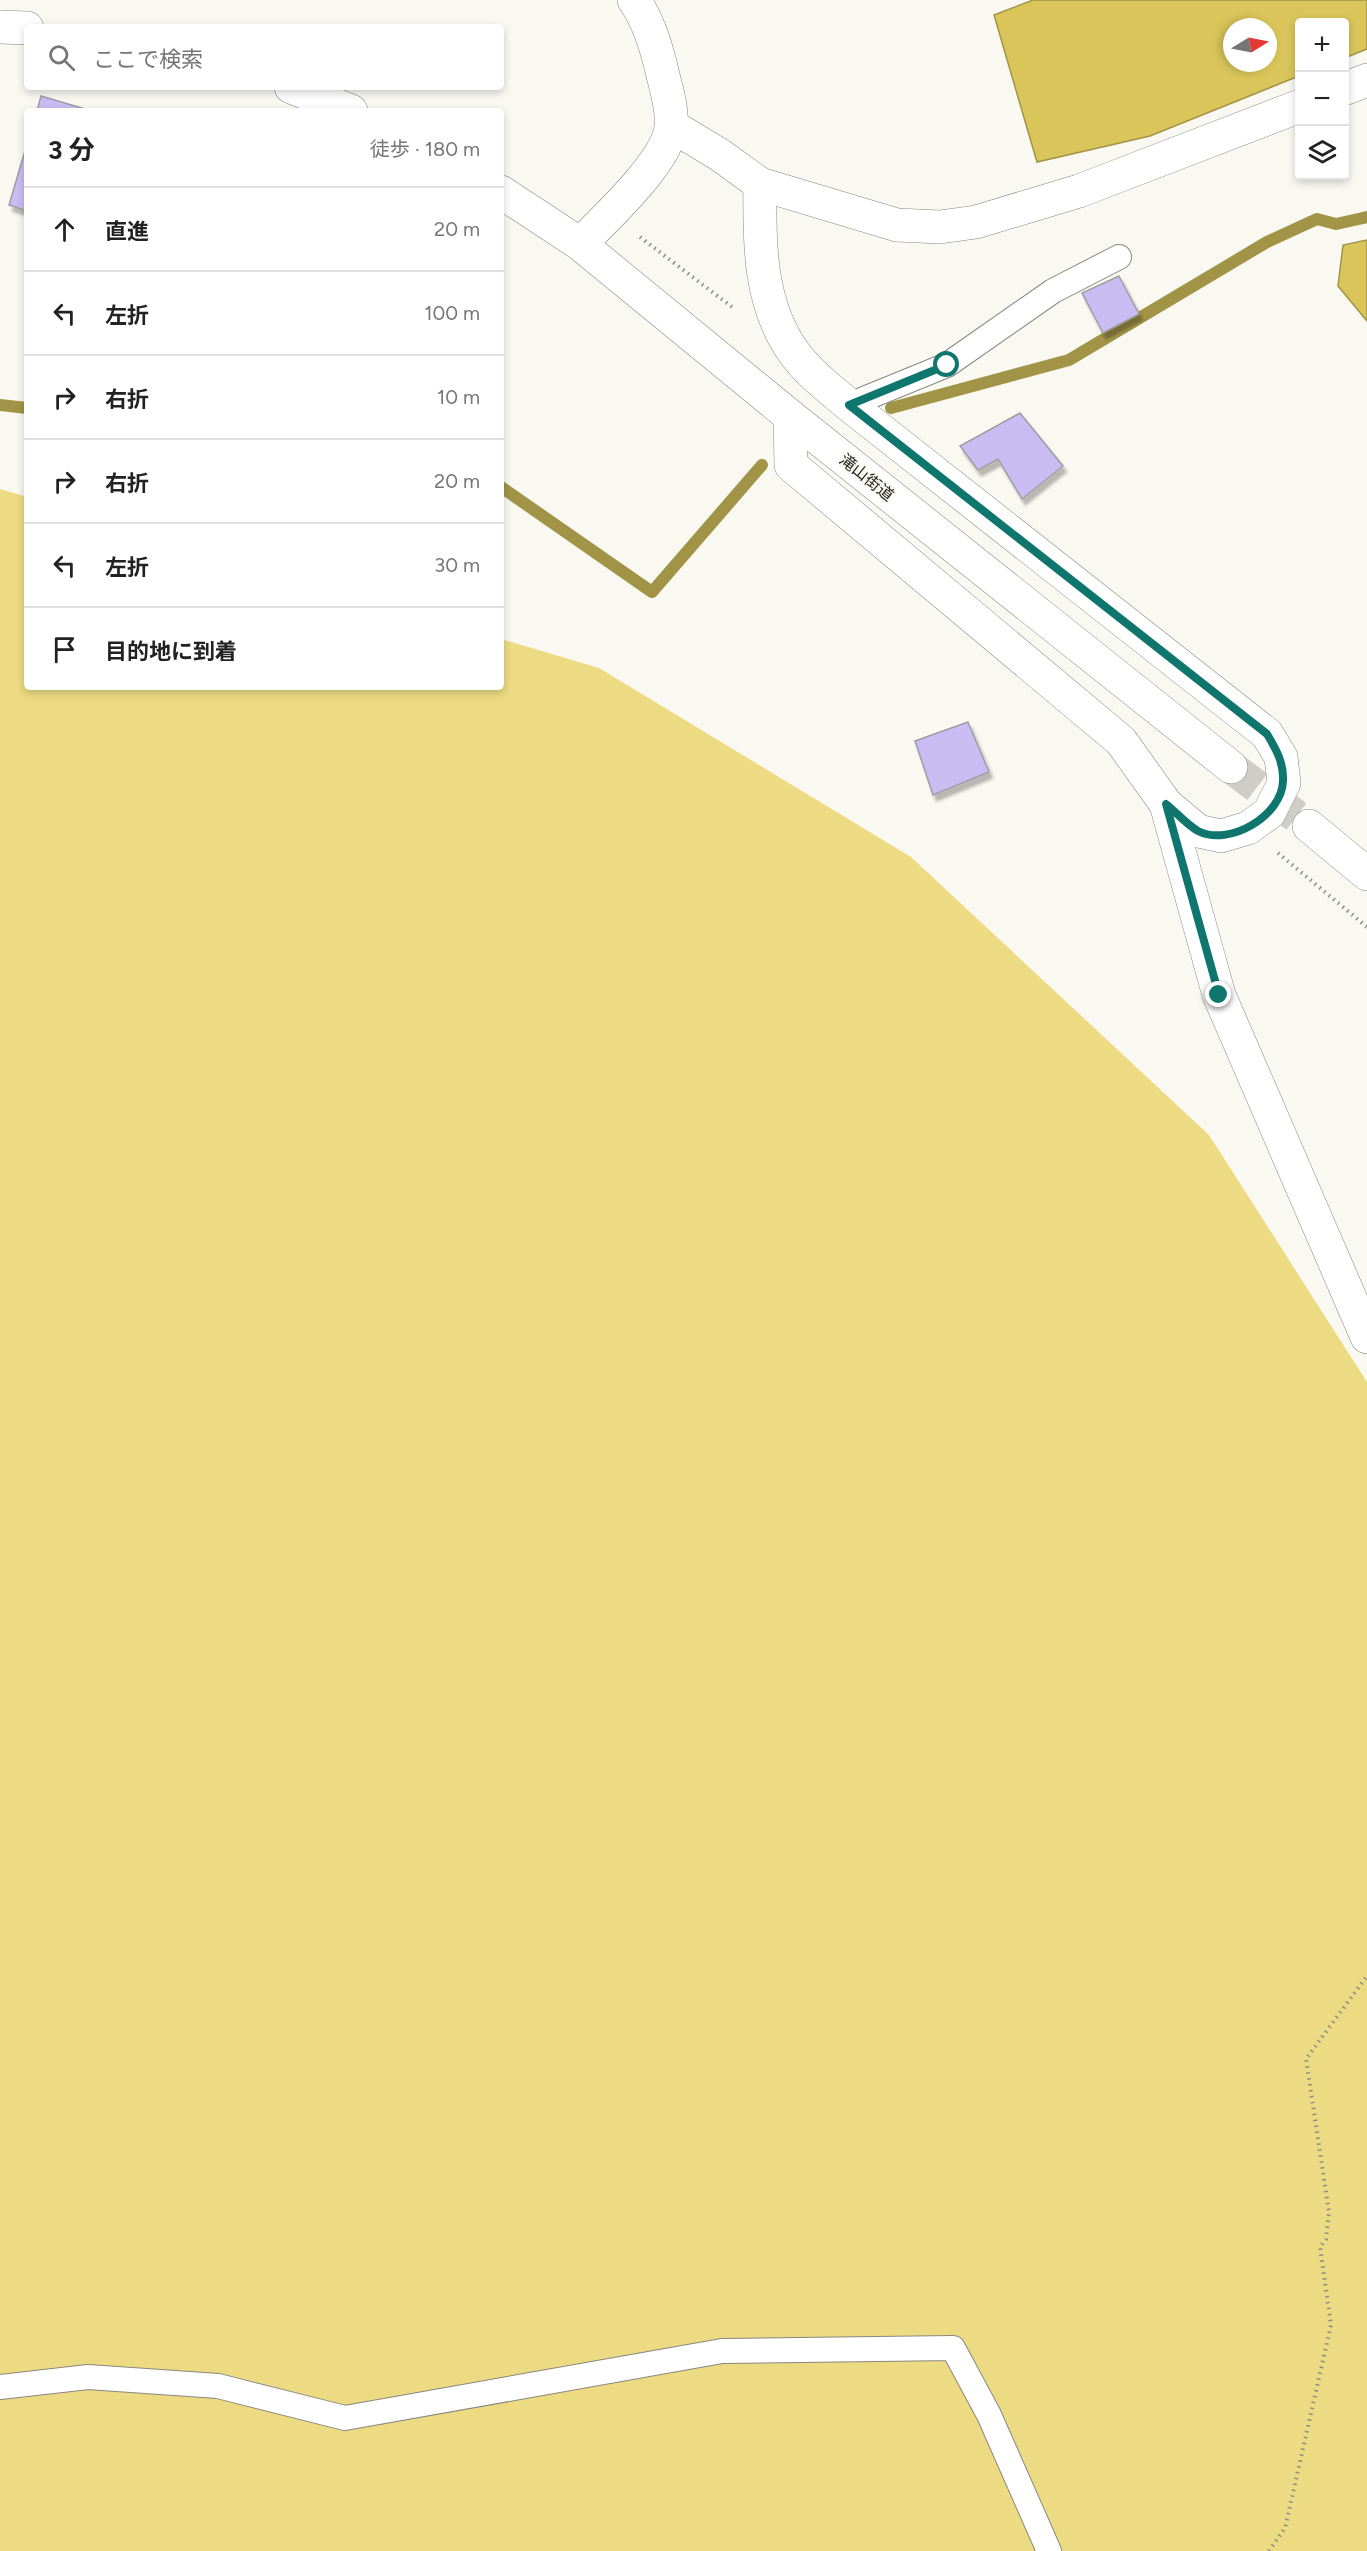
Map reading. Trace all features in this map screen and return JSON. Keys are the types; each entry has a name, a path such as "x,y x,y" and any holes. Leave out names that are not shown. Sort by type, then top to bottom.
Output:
{"main road":[{"path":"580,244 610,214 658,159 672,126 666,87 655,44 643,12 634,0"},
{"path":"0,27 24,28"},
{"path":"1349,87 1367,80"},
{"path":"298,90 344,108"},
{"path":"672,126 720,155 760,184 897,225 940,226 976,222 1079,191 1295,108"},
{"path":"760,184 759,234 763,272 773,311 795,354 849,405 1267,734 1281,757 1284,783 1269,813 1248,828 1221,836 1198,831 1166,804 1121,741 791,465 790,416"},
{"name":"滝山街道","path":"504,194 580,244 790,416 1231,767"},
{"path":"1166,804 1219,995 1367,1337"},
{"path":"1309,826 1367,874"}],"lane":[{"path":"849,405 947,365 1053,291 1119,257"},
{"path":"0,2387 88,2377 218,2386 345,2418 722,2351 953,2348 988,2415 1049,2551"}],"path":[{"path":"610,214 740,313"},
{"path":"1248,828 1367,927"},
{"path":"1269,2551 1285,2528 1331,2325 1320,2247 1326,2239 1329,2212 1306,2059 1367,1976"}],"shaded area":[{"path":"1033,0 1367,0 1367,49 1349,56 1349,18 1295,18 1295,78 1150,136 1037,162 994,15"},
{"path":"1367,240 1367,321 1338,286 1343,245"},
{"path":"0,489 24,496 24,690 504,690 504,640 599,668 911,857 1209,1135 1367,1382 1367,2551 0,2551"}],"building":[{"path":"41,96 82,108 38,108"},
{"path":"24,154 24,210 9,205"},
{"path":"1119,276 1139,314 1103,333 1082,293"},
{"path":"1020,413 1063,466 1022,499 998,459 978,470 960,446"},
{"path":"968,722 989,772 933,795 915,741"}],"waterway":[{"path":"891,408 1069,360 1267,242 1317,219 1336,224 1367,217"},
{"path":"0,405 24,408"},
{"path":"504,489 652,592 762,465"}],"tunnel":[{"path":"1231,767 1309,826"}],"route":[{"path":"947,365 849,405 1267,734 1281,757 1284,783 1269,813 1248,828 1221,836 1198,831 1166,804 1184,860 1188,884 1219,995"}]}
